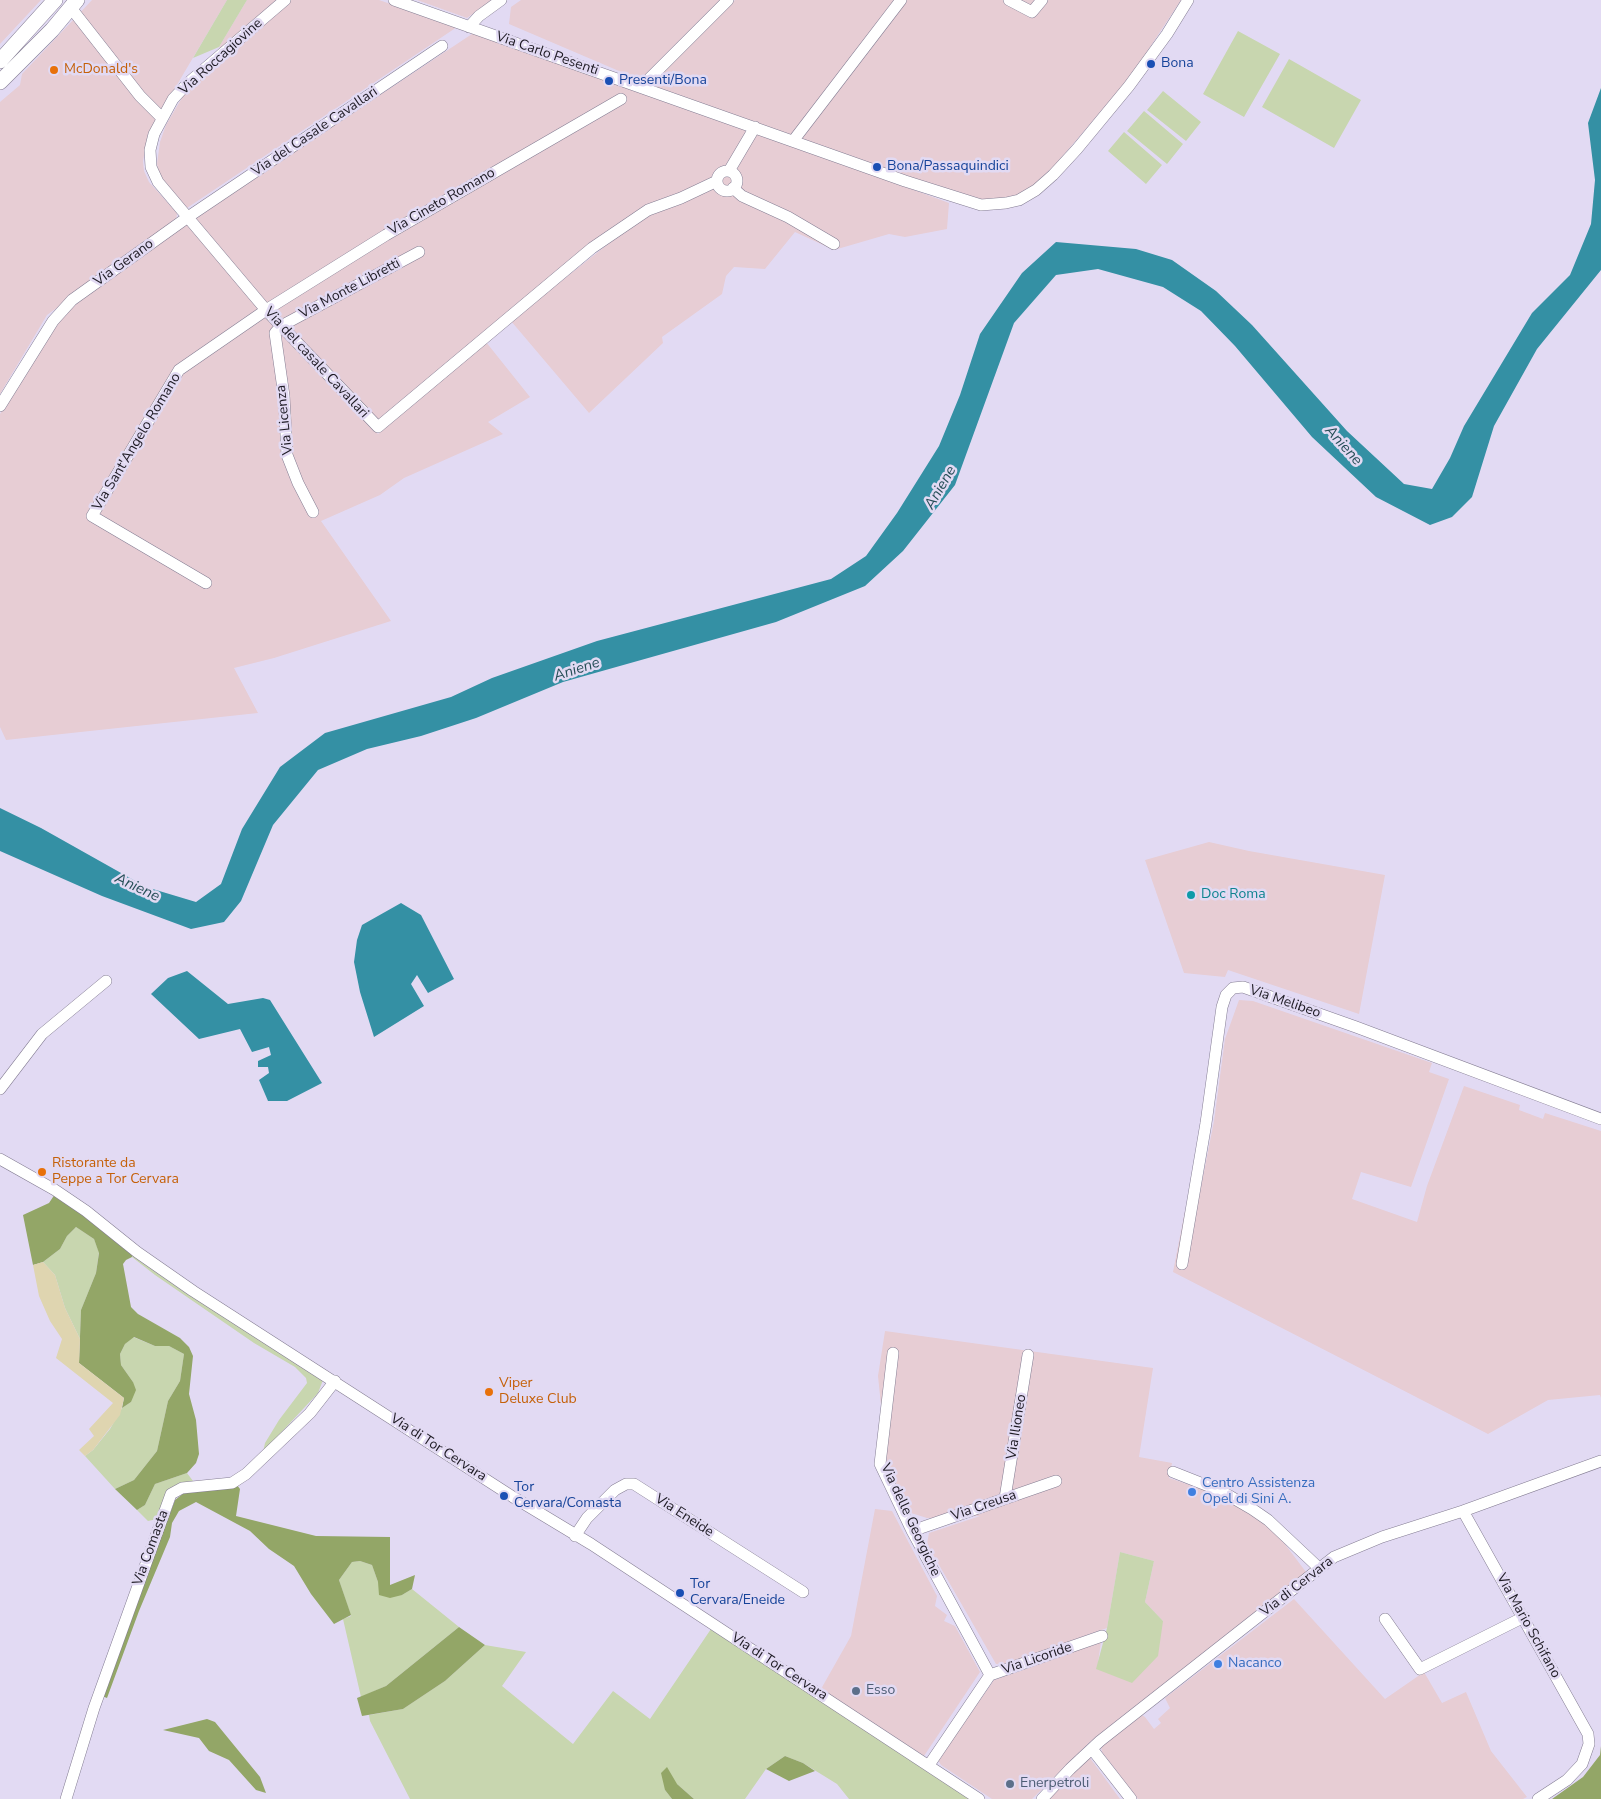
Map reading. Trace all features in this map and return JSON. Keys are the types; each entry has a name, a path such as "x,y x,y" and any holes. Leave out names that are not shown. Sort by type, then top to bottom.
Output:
{"main road":[{"path":"0,61 55,0"},
{"path":"0,82 35,48 74,4"}],"street":[{"name":"Via Roccagiovine","path":"161,117 188,83 285,0"},
{"name":"Via Carlo Pesenti","path":"394,0 970,203 994,205 1019,200 1044,183 1077,149 1129,86 1167,34 1188,0"},
{"path":"469,27 479,16 501,0"},
{"path":"641,86 728,0"},
{"path":"793,141 901,0"},
{"path":"1009,0 1032,12 1042,0"},
{"path":"74,4 140,96 161,117"},
{"name":"Via del Casale Cavallari","path":"188,217 442,46"},
{"name":"Via Cineto Romano","path":"266,310 386,235 621,99"},
{"name":"Via del casale Cavallari","path":"161,117 151,144 151,167 158,182 266,310 378,427 592,248 648,210 682,198 717,181"},
{"path":"733,188 724,190 719,187 717,181 720,173 730,171 756,127"},
{"path":"730,171 736,180 733,188"},
{"path":"733,188 742,196 788,217 834,244"},
{"name":"Via Gerano","path":"0,406 62,310 188,217"},
{"name":"Via Monte Libretti","path":"281,326 420,252"},
{"name":"Via Sant'Angelo Romano","path":"206,583 92,516 179,370 266,310"},
{"name":"Via Licenza","path":"281,326 275,333 274,339 284,396 287,455 313,512"},
{"path":"0,1089 42,1034 106,981"},
{"name":"Via Melibeo","path":"1182,1264 1206,1123 1222,1007 1226,996 1233,988 1243,987 1383,1037 1601,1119"},
{"name":"Via di Tor Cervara","path":"0,1159 55,1190 86,1211 136,1252 184,1286 576,1536 979,1799"},
{"name":"Via delle Georgiche","path":"893,1353 880,1464 912,1531 990,1675"},
{"name":"Via Ilioneo","path":"1005,1498 1028,1355"},
{"name":"Via Comasta","path":"66,1799 94,1708 171,1494 182,1488 232,1483 246,1474 310,1413 335,1382"},
{"name":"Via di Cervara","path":"1042,1799 1092,1749 1334,1557 1350,1549 1463,1511 1601,1461"},
{"path":"1174,1472 1221,1491 1252,1509 1268,1520 1319,1568"},
{"name":"Via Creusa","path":"912,1531 1056,1481"},
{"name":"Via Eneide","path":"576,1536 587,1518 609,1495 621,1486 632,1484 803,1592"},
{"name":"Via Mario Schifano","path":"1463,1511 1585,1726 1589,1744 1586,1756 1576,1772 1538,1799"},
{"path":"1385,1619 1420,1669 1524,1617"},
{"name":"Via Licoride","path":"928,1765 990,1675 1102,1636"},
{"path":"1092,1749 1131,1799"}],"shaded area":[{"path":"0,0 41,0 0,44"},
{"path":"92,0 227,0 148,134 143,161 144,171 149,182 177,213 176,222 47,315 0,394 0,102 20,85 22,74"},
{"path":"247,0 278,0 221,49 219,47"},
{"path":"290,0 379,0 457,27 187,208 159,177 157,164 160,142 166,125 183,96 197,81"},
{"path":"417,0 492,0 467,18"},
{"path":"521,0 720,0 640,80 509,24 511,7"},
{"path":"735,0 1181,0 1131,76 1055,165 1033,186 1015,196 991,200 968,199 648,85"},
{"path":"475,32 746,127 949,203 947,229 905,237 889,234 834,250 795,232 765,269 734,267 726,276 722,294 662,337 663,343 589,413 511,321 637,221 713,187 714,175 704,184 652,204 377,422 266,304 193,219"},
{"path":"187,223 257,307 378,434 486,342 530,397 488,422 503,434 404,478 380,495 321,521 391,621 274,658 234,668 258,713 6,740 0,727 0,414 58,320 91,291"},
{"path":"1209,842 1385,875 1359,1014 1228,970 1225,977 1184,973 1145,860"},
{"path":"1239,1000 1253,1001 1432,1063 1429,1072 1449,1079 1411,1187 1361,1172 1352,1199 1417,1222 1427,1186 1464,1086 1520,1105 1519,1110 1543,1119 1545,1113 1601,1131 1601,1398 1600,1395 1548,1400 1488,1434 1173,1272 1185,1211 1196,1212 1214,1121 1225,1039"},
{"path":"885,1331 1153,1368 1139,1457 1172,1463 1169,1478 1220,1495 1257,1518 1278,1535 1306,1572 1090,1742 1032,1799 992,1799 941,1765 938,1760 994,1680 1101,1642 1097,1669 1163,1621 1145,1602 1154,1561 1120,1552 1107,1628 1003,1665 996,1664 927,1544 929,1533 980,1516 927,1518 911,1513 888,1474 878,1376"},
{"path":"875,1509 892,1511 937,1596 935,1606 947,1615 944,1621 955,1626 980,1672 924,1756 821,1689 851,1636"},
{"path":"1294,1599 1385,1699 1424,1672 1442,1703 1466,1692 1491,1751 1527,1797 1523,1799 1138,1799 1102,1752 1101,1746 1142,1715 1154,1729 1161,1723 1158,1719 1170,1708 1165,1698"},
{"path":"1090,1758 1120,1799 1049,1799 1073,1773"}],"green space":[{"path":"227,0 247,0 219,47 193,58"},
{"path":"1238,31 1280,54 1244,117 1203,94"},
{"path":"1289,59 1361,100 1334,148 1262,107"},
{"path":"1163,91 1201,122 1186,141 1147,110"},
{"path":"1144,111 1183,144 1167,164 1127,131"},
{"path":"1124,132 1162,165 1146,184 1108,151"},
{"path":"55,1194 132,1251 132,1257 123,1264 131,1307 138,1314 180,1338 189,1347 193,1356 189,1394 196,1420 199,1454 196,1463 187,1473 155,1484 145,1505 137,1510 115,1489 134,1480 157,1451 168,1401 180,1381 184,1354 169,1346 155,1346 134,1337 125,1344 120,1354 121,1365 133,1382 136,1390 131,1402 122,1408 124,1398 79,1363 81,1310 96,1273 99,1253 94,1239 76,1227 67,1236 60,1249 43,1262 33,1265 23,1215 49,1203"},
{"path":"76,1227 94,1239 99,1252 96,1273 81,1310 80,1339 65,1308 55,1275 43,1262 60,1249 67,1236"},
{"path":"132,1251 323,1380 318,1393 263,1452 265,1443 279,1420 307,1383 306,1378 295,1367 254,1343 155,1275 132,1257"},
{"path":"133,1337 155,1346 169,1346 184,1354 180,1381 168,1401 157,1451 134,1480 115,1489 85,1456 93,1450 110,1429 122,1408 131,1402 133,1382 121,1365 120,1354 125,1344"},
{"path":"187,1473 193,1481 182,1483 153,1520 148,1521 137,1510 145,1505 155,1484"},
{"path":"237,1485 240,1489 236,1516 316,1536 390,1537 390,1585 415,1575 412,1589 402,1595 390,1598 379,1595 378,1582 372,1565 360,1561 352,1562 339,1580 351,1615 334,1624 311,1594 294,1566 269,1549 250,1531 196,1502 179,1511 172,1523 170,1537 139,1611 107,1698 102,1696 175,1500 184,1493"},
{"path":"1120,1552 1154,1561 1145,1602 1163,1621 1158,1656 1132,1683 1096,1669 1107,1628"},
{"path":"360,1561 372,1565 378,1582 402,1595 412,1589 459,1627 386,1686 361,1697 343,1619 351,1616 339,1580 352,1562"},
{"path":"459,1627 485,1645 445,1681 403,1709 362,1716 357,1698 386,1686"},
{"path":"711,1629 973,1799 849,1799 837,1784 803,1763 785,1756 766,1769 745,1799 694,1799 677,1784 665,1790 672,1799 410,1799 370,1721 369,1715 403,1709 445,1681 485,1645 526,1652 502,1686 573,1744 613,1691 650,1719"},
{"path":"207,1719 215,1722 260,1777 266,1793 256,1790 229,1760 209,1751 199,1738 163,1730"},
{"path":"1601,1746 1601,1799 1552,1799 1583,1777 1600,1755"},
{"path":"785,1756 803,1763 815,1771 789,1781 766,1769"},
{"path":"667,1767 677,1784 694,1799 672,1799 665,1790 661,1773"}],"sand":[{"path":"43,1262 55,1275 65,1308 80,1339 79,1363 124,1398 120,1415 93,1450 85,1456 79,1450 94,1436 89,1429 113,1403 56,1358 62,1339 50,1321 39,1296 33,1265"}],"water":[{"name":"Aniene","path":"1601,88 1601,270 1537,349 1494,426 1472,497 1452,517 1430,525 1376,497 1312,437 1235,346 1201,311 1163,287 1098,269 1056,275 1014,323 955,485 903,551 865,586 776,622 563,682 476,718 421,736 367,749 318,770 273,825 241,901 224,922 191,929 102,896 0,851 0,808 41,828 146,887 196,902 221,884 242,829 280,767 325,733 451,697 492,678 597,641 831,579 866,556 897,513 939,446 960,395 980,334 1022,273 1056,242 1136,249 1172,260 1216,291 1252,325 1347,431 1404,484 1432,489 1450,458 1464,426 1532,313 1570,275 1591,224 1595,180 1588,123"},
{"path":"401,903 421,915 454,979 428,993 417,975 411,984 424,1006 374,1037 360,992 354,962 357,940 362,925"},
{"path":"187,971 228,1004 263,998 270,1000 322,1083 287,1101 268,1101 259,1080 269,1073 268,1067 258,1067 258,1061 271,1055 269,1047 252,1052 240,1029 199,1039 151,994 168,978"}],"place":[{"name":"Bona","path":"1151,64"},
{"name":"McDonald's","path":"54,70"},
{"name":"Presenti/Bona","path":"609,81"},
{"name":"Bona/Passaquindici","path":"877,167"},
{"name":"Doc Roma","path":"1191,895"},
{"name":"Ristorante da Peppe a Tor Cervara","path":"42,1172"},
{"name":"Viper Deluxe Club","path":"489,1392"},
{"name":"Centro Assistenza Opel di Sini A.","path":"1192,1492"},
{"name":"Tor Cervara/Comasta","path":"504,1496"},
{"name":"Tor Cervara/Eneide","path":"680,1593"},
{"name":"Nacanco","path":"1218,1664"},
{"name":"Esso","path":"856,1691"},
{"name":"Enerpetroli","path":"1010,1784"}]}
